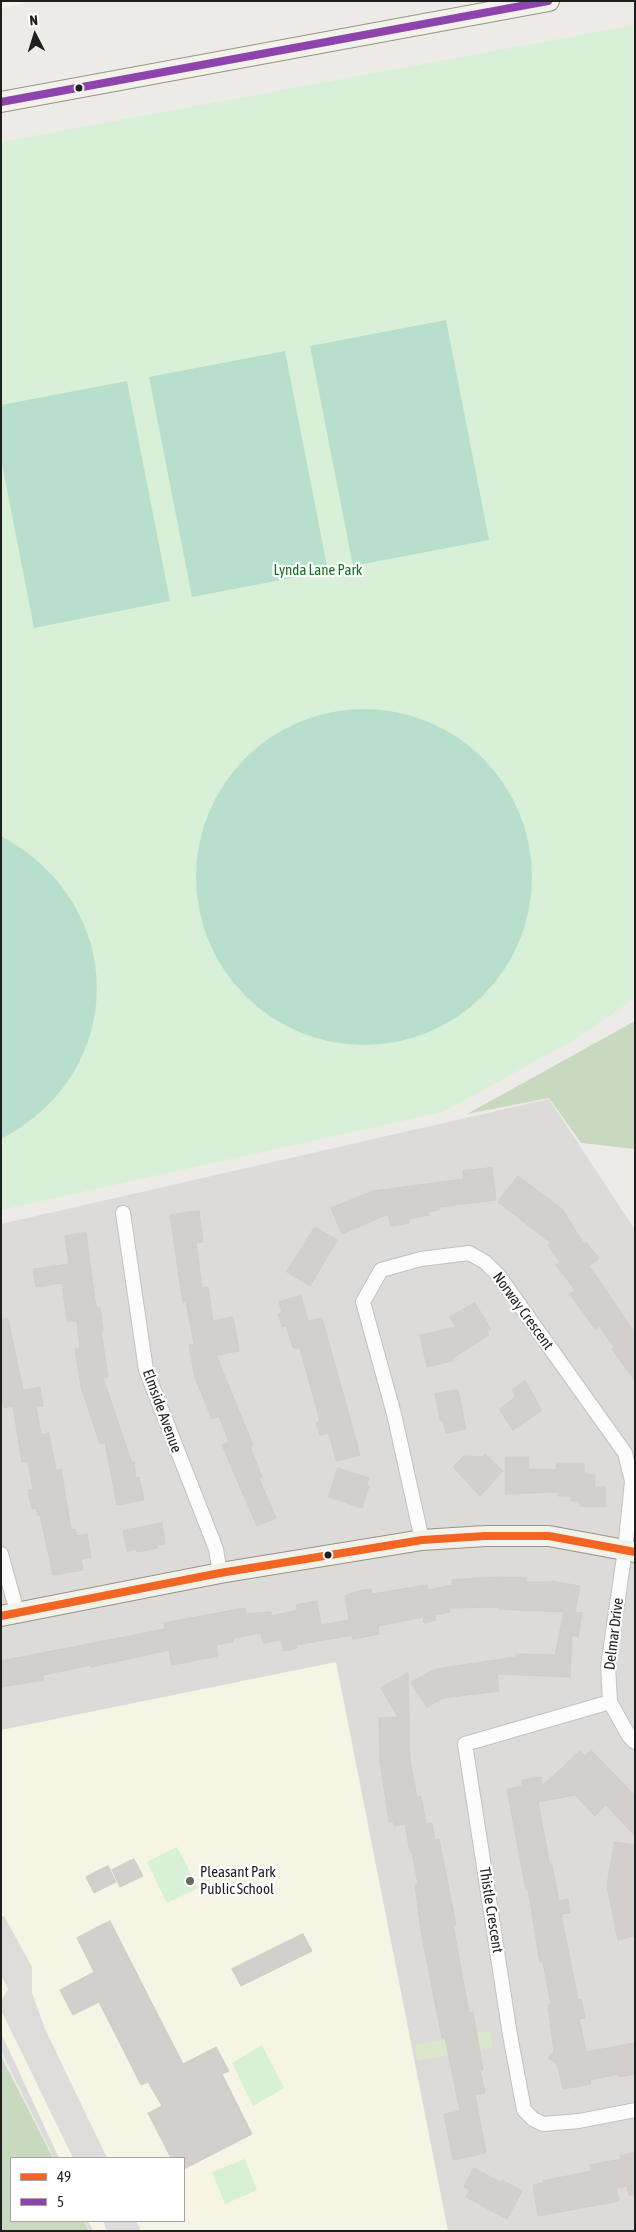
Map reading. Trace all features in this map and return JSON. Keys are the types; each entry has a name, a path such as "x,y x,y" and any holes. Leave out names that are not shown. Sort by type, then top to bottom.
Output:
{"street":[{"path":"1,102 549,1"},
{"name":"Elmside Avenue","path":"123,1213 146,1370 216,1549 220,1574"},
{"name":"Norway Crescent","path":"422,1540 394,1414 363,1302 381,1270 421,1259 469,1253 485,1262 499,1276 625,1453 632,1480 630,1551"},
{"path":"1,1554 9,1614 220,1574 422,1540 485,1536 549,1536 630,1551"},
{"name":"Delmar Drive","path":"630,1551 608,1666 610,1702 629,1736 635,1742"},
{"name":"Thistle Crescent","path":"610,1702 465,1744 510,2035 524,2110 533,2120 543,2124 579,2121 635,2110"}],"shaded area":[{"path":"1,1 30,1 1,9"},
{"path":"549,1099 635,1230 635,2231 90,2231 86,2222 185,2222 185,2157 54,2157 1,2051 1,1224"},
{"name":"Pleasant Park Public School","path":"336,1662 448,2231 93,2231 88,2222 185,2222 185,2157 59,2157 1,2033 1,1730"},
{"path":"4,1916 32,1967 32,1993 45,2029 107,2157 73,2157 1,2010 1,2001 8,1989 1,1975 1,1917"},
{"path":"103,2222 136,2222 141,2231 107,2231"}],"green space":[{"name":"Lynda Lane Park","path":"635,25 635,998 574,1040 443,1112 1,1210 1,142"},
{"path":"446,320 489,540 353,566 310,346"},
{"path":"285,351 328,571 192,597 149,377"},
{"path":"127,381 170,601 34,628 1,459 1,405"},
{"path":"364,709 397,712 428,722 457,737 483,758 504,784 519,813 529,844 532,877 529,910 519,941 504,970 483,996 457,1017 428,1032 397,1042 364,1045 331,1042 300,1032 271,1017 245,996 224,970 209,941 199,910 196,877 199,844 209,813 224,784 245,758 271,737 300,722 331,712"},
{"path":"1,836 43,866 73,903 91,944 97,988 91,1032 73,1073 43,1110 1,1139"},
{"path":"635,1021 635,1149 581,1143 549,1098 467,1114"},
{"path":"177,1847 198,1888 167,1903 147,1862"},
{"path":"490,2031 493,2047 417,2061 414,2045"},
{"path":"262,2045 284,2088 253,2106 232,2063"},
{"path":"1,2056 52,2157 10,2157 10,2222 84,2222 89,2231 1,2231"},
{"path":"245,2159 257,2190 225,2204 212,2172"}],"building":[{"path":"492,1168 496,1200 439,1207 439,1210 428,1212 429,1215 408,1219 409,1223 391,1226 388,1214 342,1234 331,1208 373,1191 464,1179 463,1171"},
{"path":"518,1176 562,1209 584,1244 586,1242 599,1258 589,1266 635,1333 635,1381 612,1349 614,1347 599,1326 595,1329 570,1294 575,1290 556,1265 560,1262 548,1245 551,1243 498,1202"},
{"path":"199,1211 203,1242 196,1243 202,1288 208,1287 213,1321 233,1317 239,1351 216,1355 253,1445 250,1447 262,1477 259,1478 276,1518 257,1526 222,1445 229,1442 219,1416 212,1419 195,1378 189,1345 194,1344 186,1301 183,1303 170,1215"},
{"path":"315,1227 337,1240 310,1286 287,1272"},
{"path":"86,1233 95,1300 97,1308 100,1308 103,1331 101,1331 108,1377 103,1378 132,1463 134,1462 136,1478 139,1477 144,1500 117,1505 105,1442 100,1444 82,1392 75,1349 80,1348 77,1321 67,1322 62,1283 36,1287 33,1269 69,1264 65,1236"},
{"path":"301,1296 308,1321 322,1318 360,1455 336,1461 329,1433 320,1435 316,1423 320,1421 300,1348 293,1348 286,1326 282,1327 278,1314 282,1313 279,1302"},
{"path":"475,1303 491,1329 487,1332 489,1335 451,1359 452,1361 427,1367 420,1335 456,1327 450,1317"},
{"path":"8,1319 23,1390 40,1387 43,1406 36,1407 41,1435 49,1433 56,1471 61,1469 71,1530 75,1529 77,1536 87,1534 91,1557 81,1559 83,1570 53,1575 40,1515 38,1516 36,1508 32,1509 28,1490 33,1490 28,1462 22,1462 13,1406 4,1408 1,1394 1,1320"},
{"path":"525,1381 542,1410 513,1430 499,1409 515,1396 512,1390"},
{"path":"458,1390 466,1429 446,1433 443,1420 440,1420 435,1394"},
{"path":"485,1454 503,1471 480,1496 453,1467 464,1456 482,1457"},
{"path":"506,1457 529,1457 528,1469 556,1470 557,1463 584,1463 584,1474 595,1475 594,1487 605,1487 605,1507 580,1506 580,1501 571,1501 571,1496 558,1496 558,1492 506,1494"},
{"path":"338,1468 369,1478 366,1486 369,1486 362,1508 329,1497"},
{"path":"162,1523 165,1544 157,1545 157,1548 137,1552 136,1549 127,1551 123,1531"},
{"path":"501,1577 526,1578 526,1582 551,1581 580,1586 575,1612 582,1613 578,1637 572,1635 570,1677 497,1674 499,1691 443,1698 427,1707 411,1682 436,1669 516,1657 516,1654 555,1655 564,1612 499,1609 500,1607 449,1608 450,1612 435,1615 436,1620 424,1623 423,1617 378,1626 379,1634 353,1639 352,1635 297,1645 297,1648 284,1651 281,1640 263,1643 261,1633 233,1638 233,1642 216,1645 218,1656 172,1665 169,1650 43,1675 43,1680 1,1687 1,1661 165,1629 164,1623 245,1608 246,1614 271,1612 271,1616 298,1610 296,1605 317,1601 321,1625 349,1620 345,1596 358,1591 371,1589 372,1594 427,1585 428,1590 452,1585 452,1580"},
{"path":"408,1673 410,1760 417,1797 421,1796 426,1824 432,1823 435,1840 439,1839 456,1925 453,1925 469,2013 473,2012 483,2070 480,2070 485,2093 475,2095 486,2153 453,2160 444,2114 460,2111 445,2038 442,2038 421,1931 415,1884 418,1884 412,1852 410,1852 405,1824 394,1826 393,1821 389,1822 380,1761 379,1718 398,1717 381,1688"},
{"path":"591,1750 635,1796 635,1836 606,1805 595,1816 575,1795 538,1802 550,1866 552,1865 559,1901 568,1899 570,1913 561,1914 578,2000 581,1999 585,2018 579,2019 586,2052 635,2043 635,2074 619,2077 618,2074 590,2080 591,2084 563,2089 557,2063 548,2058 554,2052 548,2005 551,2005 543,1962 540,1962 528,1889 526,1890 507,1789 522,1786 522,1780 541,1777 542,1786 580,1751 585,1756"},
{"path":"615,1842 635,1845 635,1936 618,1940 607,1886"},
{"path":"134,1859 143,1876 120,1887 112,1870"},
{"path":"108,1866 116,1882 94,1893 86,1877"},
{"path":"110,1921 183,2064 216,2047 229,2071 222,2074 252,2134 185,2168 185,2157 170,2157 148,2113 162,2106 148,2082 141,2085 99,2002 73,2015 60,1990 94,1972 77,1938"},
{"path":"303,1934 312,1951 241,1986 232,1969"},
{"path":"635,2153 635,2195 629,2195 627,2186 616,2188 619,2201 538,2216 533,2185 543,2183 543,2181 591,2171 590,2165 621,2159 620,2156"},
{"path":"474,2168 522,2191 507,2219 466,2197 470,2190 464,2187"}],"transit line":[{"name":"5","path":"1,102 548,1"},
{"name":"49","path":"1,1616 220,1573 422,1540 485,1536 549,1536 635,1552"}],"place":[{"name":"Pleasant Park Public School","path":"190,1881"}]}
